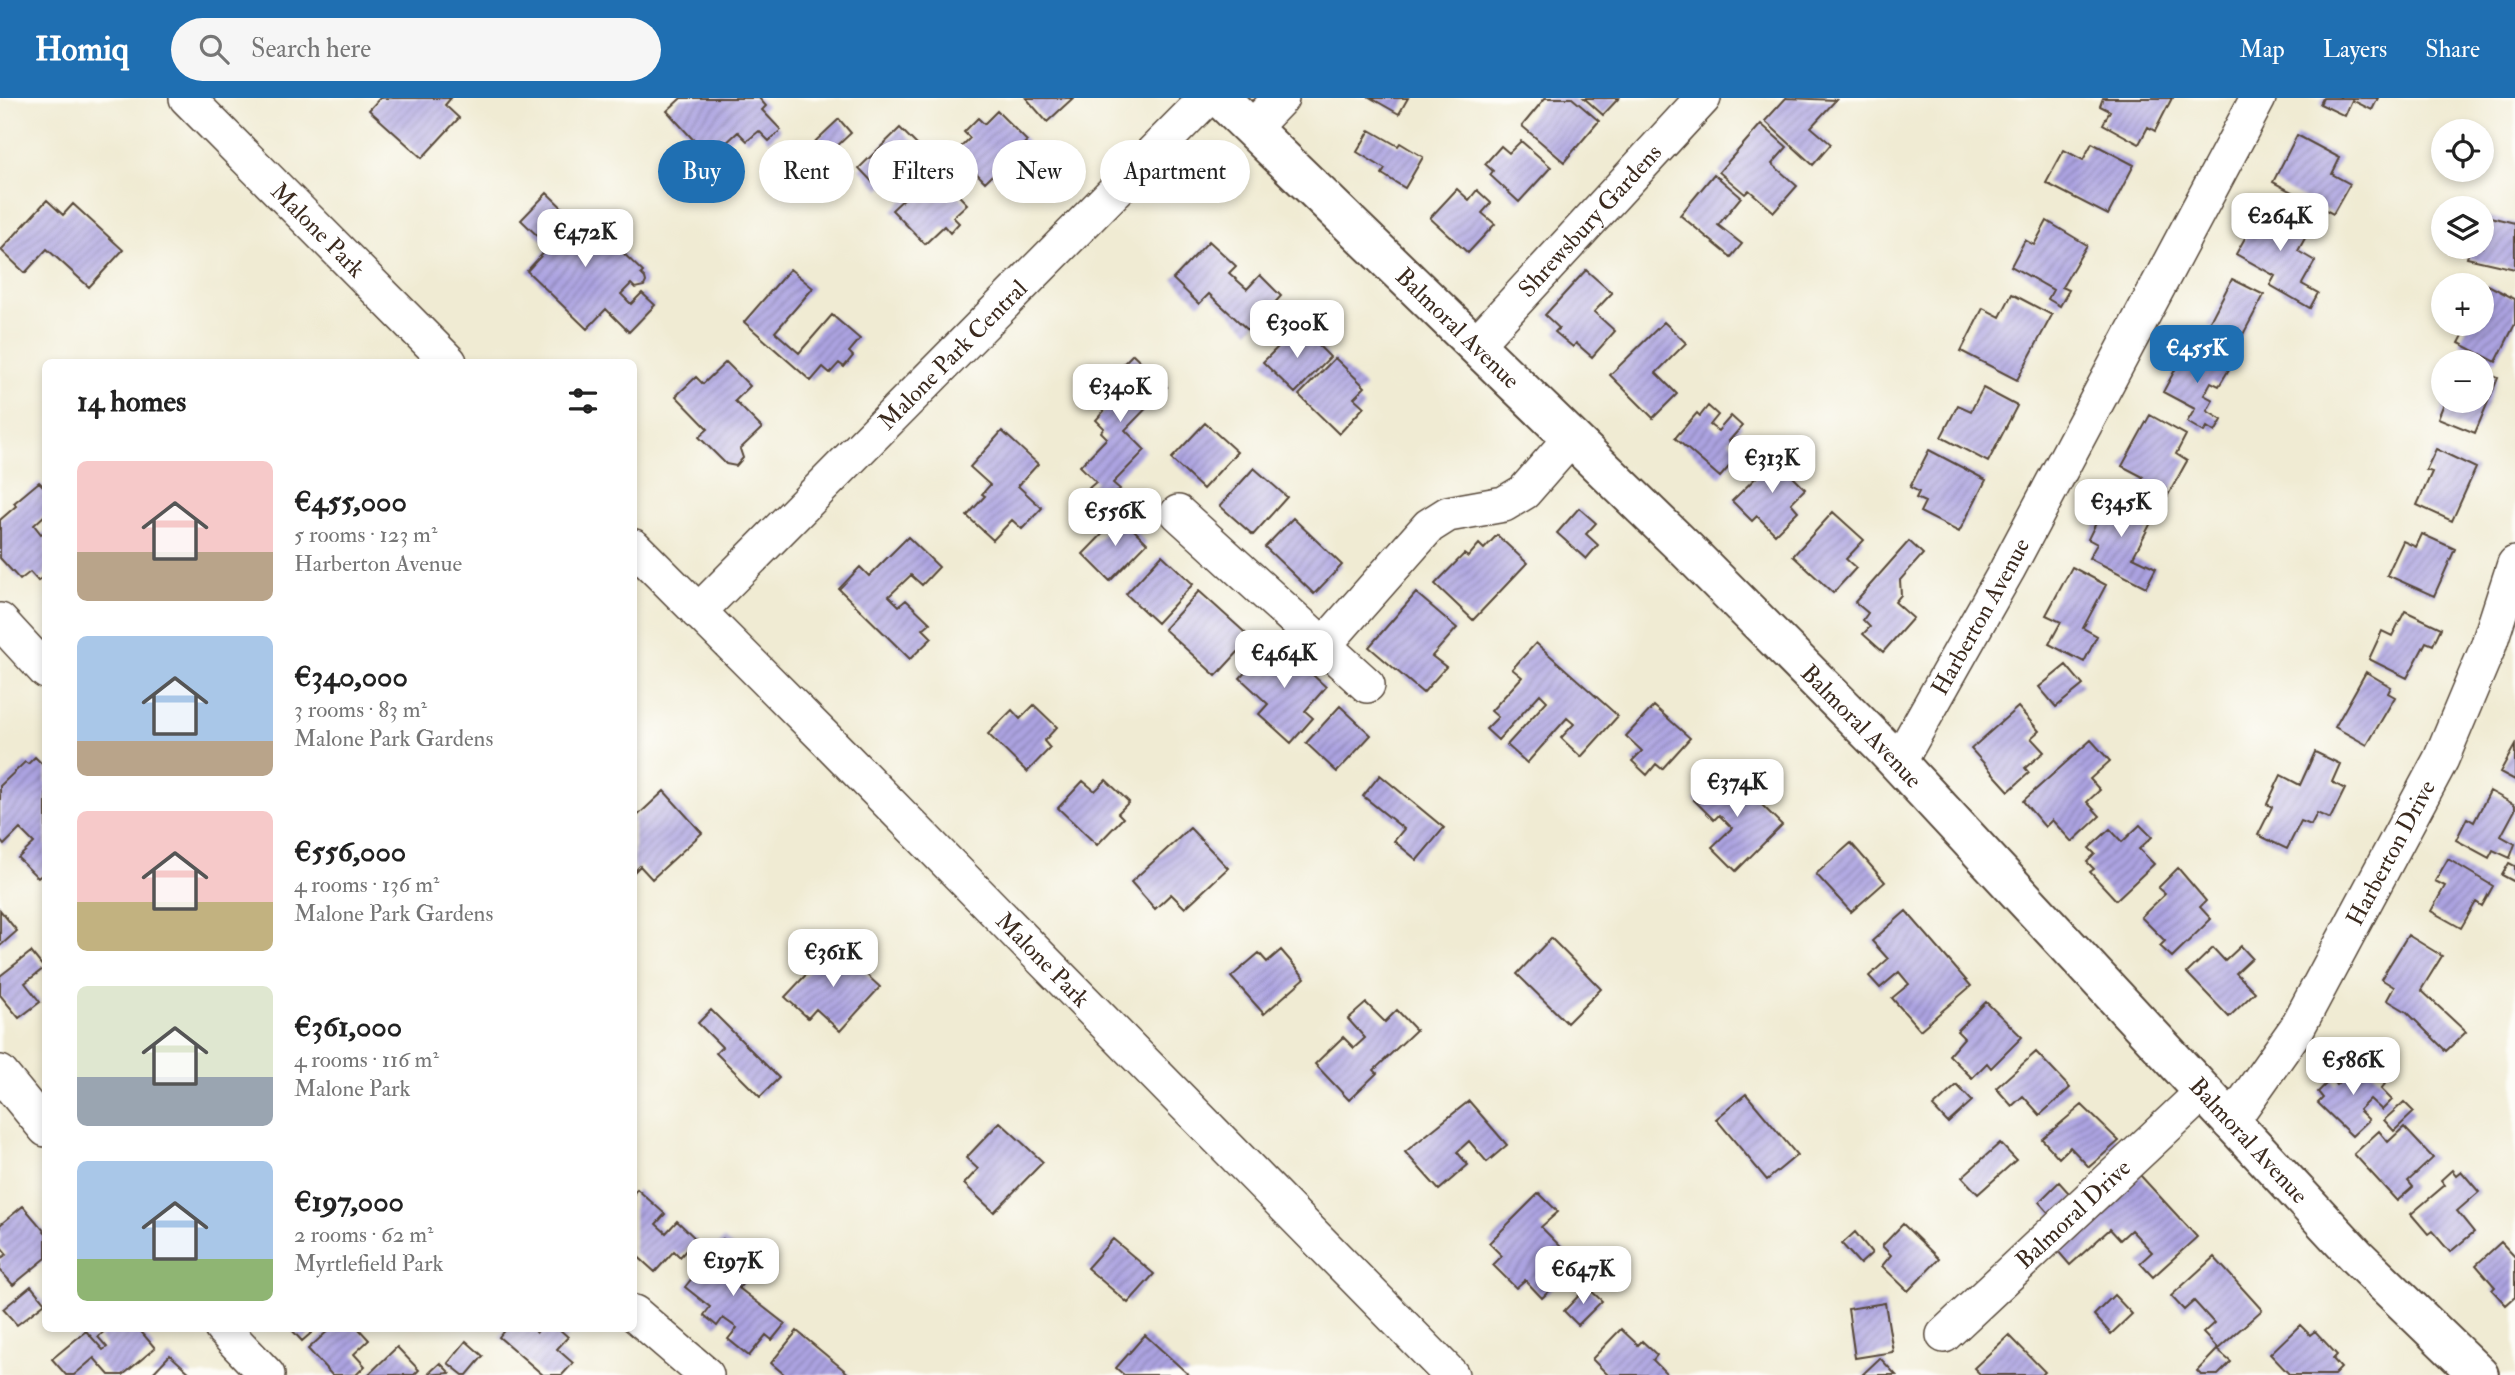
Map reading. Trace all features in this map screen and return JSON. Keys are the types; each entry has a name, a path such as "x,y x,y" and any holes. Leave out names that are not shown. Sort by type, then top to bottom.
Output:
{"highway":[{"name":"Balmoral Avenue","path":"1220,98 1688,550 1898,763 2357,1257 2479,1375"}],"street":[{"name":"Malone Park","path":"187,98 446,359"},
{"name":"Malone Park Central","path":"698,611 1207,98"},
{"path":"1252,128 1282,98"},
{"name":"Shrewsbury Gardens","path":"1476,344 1703,98"},
{"name":"Harberton Avenue","path":"1898,763 2007,570 2258,98"},
{"path":"1323,646 1429,527 1448,514 1504,504 1524,492 1572,437"},
{"path":"1178,513 1367,685"},
{"name":"Malone Park","path":"637,550 1451,1375"},
{"name":"Harberton Drive","path":"2230,1123 2297,1028 2441,759 2488,647 2515,564"},
{"path":"0,621 42,667"},
{"path":"0,1073 42,1124"},
{"name":"Balmoral Drive","path":"1944,1335 2202,1093"},
{"path":"637,1315 706,1375"},
{"path":"226,1332 267,1375"}],"building":[{"path":"380,98 451,98 445,105 459,118 422,158 369,110"},
{"path":"681,98 759,98 766,106 762,110 781,130 770,140 759,131 747,141 738,132 729,140 694,140 667,111"},
{"path":"1026,98 1073,98 1047,122"},
{"path":"1371,98 1408,98 1399,114"},
{"path":"1545,98 1572,98 1599,121 1564,162 1522,126"},
{"path":"1584,98 1619,98 1603,115"},
{"path":"1786,98 1836,100 1811,127 1831,144 1813,165 1765,121"},
{"path":"2103,98 2172,98 2155,131 2148,127 2139,144 2103,124 2110,111 2100,106"},
{"path":"2323,98 2378,98 2372,110 2352,100 2345,116 2320,104"},
{"path":"997,111 1026,140 992,140 992,175 985,182 978,175 978,140 968,140 970,138 964,132 978,118 984,124"},
{"path":"839,119 851,133 844,140 817,140"},
{"path":"1761,124 1787,147 1772,164 1797,186 1774,212 1749,190 1745,194 1719,172"},
{"path":"900,128 912,140 888,140"},
{"path":"1370,130 1423,157 1405,188 1382,174 1385,169 1357,152"},
{"path":"2297,135 2340,158 2332,174 2350,184 2333,214 2273,182"},
{"path":"1521,141 1551,167 1519,202 1490,175 1493,171 1485,164 1501,146 1509,153"},
{"path":"2092,143 2134,165 2108,215 2046,183 2064,150 2083,160"},
{"path":"868,159 868,177 859,168"},
{"path":"1714,174 1741,197 1718,225 1742,244 1731,257 1680,215"},
{"path":"1457,189 1469,200 1477,190 1491,203 1482,213 1495,224 1468,253 1430,218"},
{"path":"547,193 577,222 563,237 573,247 594,225 643,272 641,274 646,282 644,286 635,288 631,284 621,294 631,304 642,293 655,305 629,332 606,309 587,329 527,271 549,247 521,220"},
{"path":"47,200 63,215 73,204 123,250 89,287 47,249 25,273 1,250"},
{"path":"900,203 967,204 953,217 959,223 950,233 944,226 925,244 892,210"},
{"path":"2264,204 2310,229 2298,251 2315,261 2302,284 2318,293 2310,308 2270,285 2275,276 2236,254"},
{"path":"2494,218 2515,223 2515,269 2471,259 2494,259"},
{"path":"2047,221 2087,245 2062,287 2069,290 2060,306 2048,299 2053,290 2011,266 2025,240 2034,245"},
{"path":"1209,241 1236,266 1229,273 1247,289 1260,275 1281,296 1249,331 1209,294 1199,304 1173,279"},
{"path":"790,269 813,288 775,332 799,353 832,315 860,339 849,352 853,356 844,367 839,363 830,373 823,367 811,381 744,322"},
{"path":"1586,270 1612,293 1594,312 1615,331 1592,357 1576,343 1573,347 1555,332 1559,328 1545,315"},
{"path":"2232,279 2264,295 2239,342 2208,325"},
{"path":"2494,288 2515,299 2515,324 2496,362 2494,350 2473,350 2459,343 2463,336 2494,336"},
{"path":"2012,294 2052,315 2017,380 1961,351 1983,308 2000,317"},
{"path":"1664,322 1686,343 1656,373 1677,394 1653,418 1610,375"},
{"path":"1299,326 1330,357 1295,393 1263,362"},
{"path":"2189,344 2231,366 2219,386 2211,382 2204,395 2213,400 2207,411 2222,420 2215,432 2207,427 2204,432 2187,422 2195,409 2163,392"},
{"path":"1133,354 1167,387 1125,430 1145,450 1113,483 1120,489 1105,504 1089,488 1096,482 1080,466 1107,438 1101,432 1104,428 1096,420 1104,411 1090,398"},
{"path":"1335,358 1365,387 1354,398 1364,407 1339,434 1299,395"},
{"path":"726,362 750,386 735,401 762,428 740,449 743,458 736,466 726,464 699,437 708,429 676,396 696,377 703,384"},
{"path":"1983,388 2017,406 1988,462 1941,437 1958,405 1971,411"},
{"path":"1708,406 1718,415 1710,425 1718,431 1731,416 1742,426 1729,441 1742,452 1720,477 1675,438 1697,413 1700,416"},
{"path":"2440,413 2483,413 2475,433 2438,418"},
{"path":"2150,415 2186,435 2176,454 2187,461 2162,506 2135,491 2143,477 2122,466"},
{"path":"1205,423 1237,452 1203,489 1171,459"},
{"path":"1002,431 1038,464 1018,486 1042,508 1022,529 1012,520 993,540 967,516 985,496 982,494 990,485 970,467"},
{"path":"2436,449 2476,468 2452,521 2417,505 2432,472 2426,470"},
{"path":"1929,450 1986,480 1959,532 1920,512 1925,502 1916,498 1919,492 1910,487"},
{"path":"1781,453 1799,471 1793,477 1805,489 1791,503 1798,511 1775,534 1757,516 1752,521 1732,501"},
{"path":"1254,468 1287,497 1253,535 1220,506"},
{"path":"39,482 42,485 42,518 34,525 42,533 42,578 38,581 30,572 20,580 0,558 0,520 16,506 14,503"},
{"path":"2106,493 2154,517 2133,557 2156,568 2146,587 2089,558 2097,544 2088,539 2102,511 2098,509"},
{"path":"1579,508 1596,523 1586,534 1598,545 1586,559 1557,533"},
{"path":"1833,512 1864,540 1846,559 1856,568 1833,593 1793,556"},
{"path":"1120,516 1147,543 1110,581 1083,554"},
{"path":"1293,518 1342,565 1314,594 1265,547"},
{"path":"2422,534 2455,549 2434,596 2387,575 2403,541 2416,547"},
{"path":"1497,535 1527,563 1473,620 1435,584 1464,554 1468,557 1479,544 1484,549"},
{"path":"908,537 939,567 922,585 911,575 889,596 899,606 906,600 930,623 923,629 932,638 910,659 839,589 860,567 869,576"},
{"path":"1909,541 1923,554 1900,580 1901,595 1895,602 1913,618 1883,652 1863,634 1870,627 1863,620 1868,613 1855,602"},
{"path":"1162,555 1193,584 1157,623 1126,594"},
{"path":"2072,567 2106,585 2083,628 2097,636 2084,662 2049,644 2061,622 2046,615"},
{"path":"1199,591 1251,638 1216,676 1164,629"},
{"path":"1416,593 1457,628 1432,656 1446,667 1423,693 1369,647"},
{"path":"2405,611 2441,628 2433,645 2426,642 2407,678 2369,659 2382,631 2392,636"},
{"path":"1275,640 1326,687 1305,711 1313,718 1291,743 1259,714 1268,704 1240,678"},
{"path":"1536,643 1618,716 1581,757 1561,738 1574,724 1567,718 1527,763 1507,745 1547,701 1540,694 1498,740 1486,729 1498,717 1491,711 1522,677 1512,669"},
{"path":"2066,665 2083,685 2056,707 2039,687"},
{"path":"2366,672 2391,687 2388,693 2395,697 2367,745 2335,727"},
{"path":"1034,705 1057,727 1044,741 1050,748 1027,772 988,734 1012,710 1020,719"},
{"path":"1340,706 1371,735 1337,772 1306,743"},
{"path":"1654,706 1690,738 1662,769 1656,764 1647,775 1632,761 1642,751 1626,736"},
{"path":"2018,707 2039,731 2031,738 2044,752 2025,768 2029,773 2009,791 1971,749"},
{"path":"2091,740 2110,761 2090,779 2100,790 2087,802 2100,816 2072,842 2052,820 2045,827 2023,801"},
{"path":"2515,745 2515,780 2500,772"},
{"path":"2315,752 2340,764 2332,782 2345,789 2330,819 2317,813 2311,825 2301,821 2287,849 2258,835 2272,807 2267,804 2281,775 2300,785"},
{"path":"35,757 42,764 42,874 38,878 18,858 34,843 20,829 4,845 0,840 0,786 25,762 28,764"},
{"path":"1725,768 1782,825 1736,871 1712,847 1732,828 1719,815 1714,820 1694,800"},
{"path":"1380,775 1444,828 1417,860 1394,841 1404,829 1363,796"},
{"path":"1106,780 1129,802 1118,813 1123,818 1097,845 1058,808 1083,781 1095,791"},
{"path":"664,791 702,833 652,879 640,866 637,869 637,816"},
{"path":"2490,791 2515,805 2501,836 2515,844 2510,858 2493,850 2489,858 2456,840 2467,818 2474,822"},
{"path":"2140,825 2152,837 2139,849 2154,864 2116,900 2090,872 2094,869 2087,862 2095,854 2089,848 2110,829 2122,842"},
{"path":"1190,828 1228,868 1185,908 1171,894 1155,909 1131,882"},
{"path":"1851,843 1885,882 1851,912 1816,874"},
{"path":"2448,859 2493,886 2482,906 2476,902 2461,928 2431,911 2445,886 2435,881"},
{"path":"2509,863 2515,866 2515,882 2502,875"},
{"path":"2178,868 2206,901 2200,907 2211,919 2172,957 2160,946 2165,941 2141,917 2165,894 2158,888"},
{"path":"0,910 17,931 0,946"},
{"path":"1906,911 1971,986 1920,1030 1892,998 1909,984 1899,972 1880,988 1869,976 1888,959 1872,941"},
{"path":"2408,935 2442,956 2421,990 2466,1032 2446,1051 2407,1012 2387,1000 2394,987 2381,979"},
{"path":"1551,938 1601,989 1567,1023 1517,974"},
{"path":"834,945 880,987 840,1031 816,1009 808,1018 785,997"},
{"path":"2241,946 2252,958 2236,973 2255,992 2229,1017 2187,973 2213,948 2225,961"},
{"path":"1281,950 1305,978 1264,1014 1231,977 1259,953 1267,962"},
{"path":"31,952 42,966 42,970 25,983 40,1002 19,1018 0,995 0,976"},
{"path":"1986,1002 2022,1037 1991,1068 1987,1063 1972,1078 1949,1055 1964,1038 1957,1031"},
{"path":"1366,1003 1385,1022 1397,1010 1416,1030 1374,1070 1377,1073 1349,1100 1315,1064 1343,1037 1354,1048 1365,1038 1348,1019"},
{"path":"711,1010 779,1078 760,1097 716,1053 722,1047 698,1023"},
{"path":"2036,1052 2070,1088 2040,1115 2023,1096 2012,1106 1996,1088"},
{"path":"2361,1060 2385,1084 2381,1089 2392,1100 2382,1110 2370,1099 2359,1110 2369,1120 2352,1136 2318,1103 2323,1098 2318,1092 2331,1079 2336,1085"},
{"path":"1957,1085 1972,1101 1948,1123 1933,1107"},
{"path":"1746,1094 1797,1155 1767,1180 1716,1119"},
{"path":"1469,1101 1507,1145 1487,1162 1469,1141 1457,1152 1468,1165 1439,1190 1405,1152"},
{"path":"2404,1102 2414,1112 2394,1131 2384,1120"},
{"path":"2082,1105 2119,1141 2089,1167 2070,1147 2059,1158 2042,1139"},
{"path":"1000,1122 1043,1162 994,1212 964,1184 978,1169 966,1158"},
{"path":"2404,1127 2433,1158 2408,1181 2413,1187 2397,1201 2354,1154 2379,1131 2388,1142"},
{"path":"2000,1143 2016,1160 1978,1194 1962,1177"},
{"path":"2452,1170 2456,1175 2461,1171 2479,1192 2457,1211 2474,1232 2450,1252 2432,1231 2428,1234 2411,1214 2445,1185 2441,1180"},
{"path":"2140,1175 2197,1237 2153,1277 2140,1263 2152,1252 2131,1230 2120,1240 2110,1229 2070,1265 2058,1251"},
{"path":"2059,1182 2077,1202 2056,1221 2039,1202"},
{"path":"637,1189 665,1214 656,1224 666,1233 677,1221 696,1239 680,1257 674,1251 655,1272 637,1256"},
{"path":"1539,1193 1558,1212 1541,1227 1568,1254 1558,1263 1568,1273 1542,1298 1525,1280 1516,1288 1493,1265 1502,1256 1489,1243"},
{"path":"23,1206 42,1228 42,1261 13,1285 0,1270 0,1259 7,1254 0,1246 0,1225"},
{"path":"1903,1224 1939,1259 1908,1291 1882,1266 1891,1255 1882,1246"},
{"path":"1855,1232 1872,1253 1860,1264 1842,1244"},
{"path":"723,1239 757,1266 739,1288 785,1324 772,1340 766,1335 749,1356 728,1339 737,1328 723,1318 717,1326 704,1315 710,1307 685,1287"},
{"path":"1113,1239 1154,1274 1128,1303 1087,1268"},
{"path":"2501,1242 2515,1257 2515,1297 2506,1305 2492,1290 2495,1287 2476,1265"},
{"path":"2214,1257 2262,1310 2218,1349 2203,1333 2214,1323 2194,1301 2184,1310 2171,1296"},
{"path":"31,1286 42,1299 42,1305 17,1325 3,1309"},
{"path":"1587,1287 1602,1301 1578,1325 1564,1311"},
{"path":"2114,1295 2132,1314 2111,1334 2094,1315"},
{"path":"1885,1303 1893,1352 1855,1358 1848,1309"},
{"path":"2300,1325 2310,1335 2315,1331 2337,1355 2333,1359 2341,1368 2334,1375 2290,1375 2270,1354"},
{"path":"1621,1329 1638,1345 1642,1341 1657,1355 1653,1360 1668,1375 1608,1375 1592,1359"},
{"path":"797,1331 850,1375 785,1375 771,1363"},
{"path":"85,1332 103,1350 107,1347 98,1337 104,1332 141,1332 155,1348 123,1375 109,1375 94,1358 74,1375 66,1375 52,1359"},
{"path":"294,1332 312,1332 302,1341"},
{"path":"327,1332 362,1332 369,1340 354,1354 365,1366 356,1375 332,1375 308,1349"},
{"path":"503,1332 562,1332 568,1337 557,1349 573,1363 562,1375 543,1375 499,1337"},
{"path":"1145,1335 1189,1375 1124,1375 1116,1368"},
{"path":"2009,1335 2045,1372 2042,1375 1981,1375 1974,1368"},
{"path":"466,1341 483,1356 467,1375 463,1375 448,1363"},
{"path":"397,1347 419,1370 414,1375 368,1375"},
{"path":"2217,1350 2231,1362 2218,1375 2201,1375 2197,1371"},
{"path":"170,1355 192,1375 151,1375"},
{"path":"1880,1358 1896,1375 1862,1375"},
{"path":"440,1363 450,1373 427,1375"}]}
